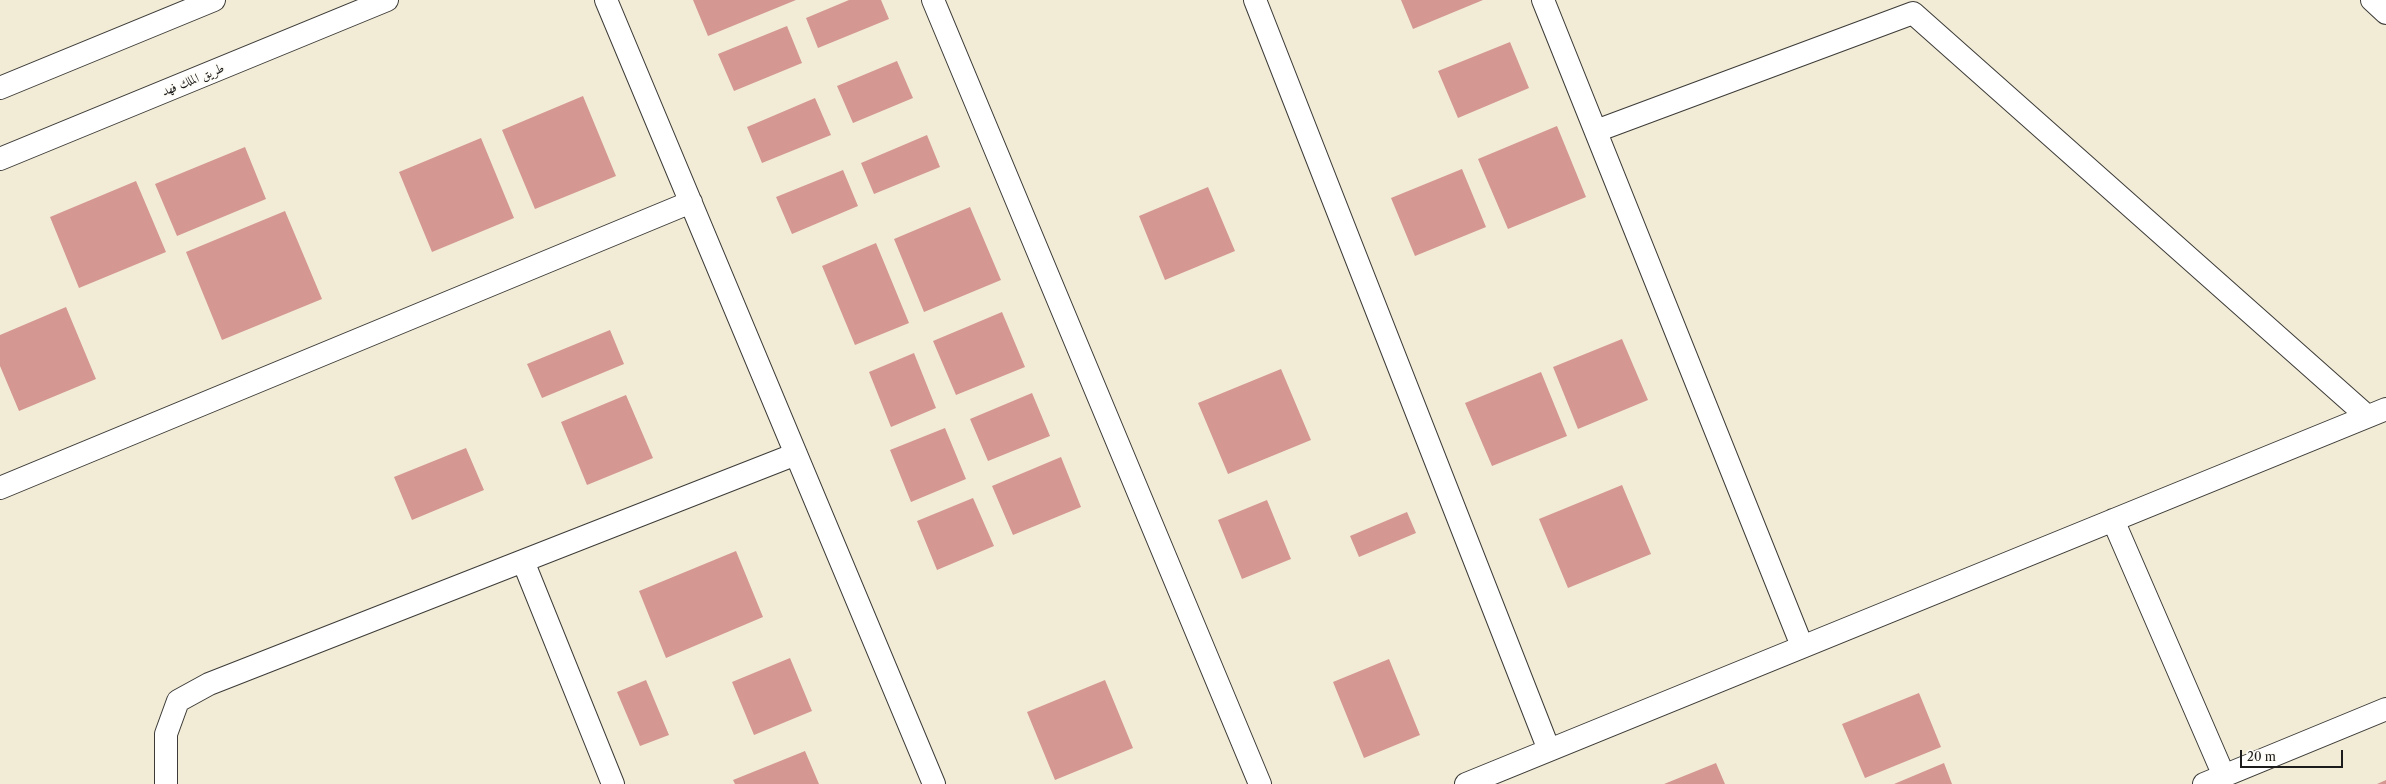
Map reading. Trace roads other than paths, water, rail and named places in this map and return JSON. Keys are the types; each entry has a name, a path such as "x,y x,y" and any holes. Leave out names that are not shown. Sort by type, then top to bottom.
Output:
{"street":[{"path":"0,88 214,0"},
{"name":"طريق الملك فهد","path":"0,159 387,0"},
{"path":"606,0 934,784"},
{"path":"933,0 1260,784"},
{"path":"1256,0 1549,750"},
{"path":"1543,0 1802,646"},
{"path":"2372,0 2386,13"},
{"path":"1466,784 2377,413 1913,13 1596,131"},
{"path":"0,488 691,202"},
{"path":"166,784 166,734 178,701 209,684 796,454"},
{"path":"2113,520 2224,776"},
{"path":"523,561 613,784"},
{"path":"2204,784 2386,709"}]}
